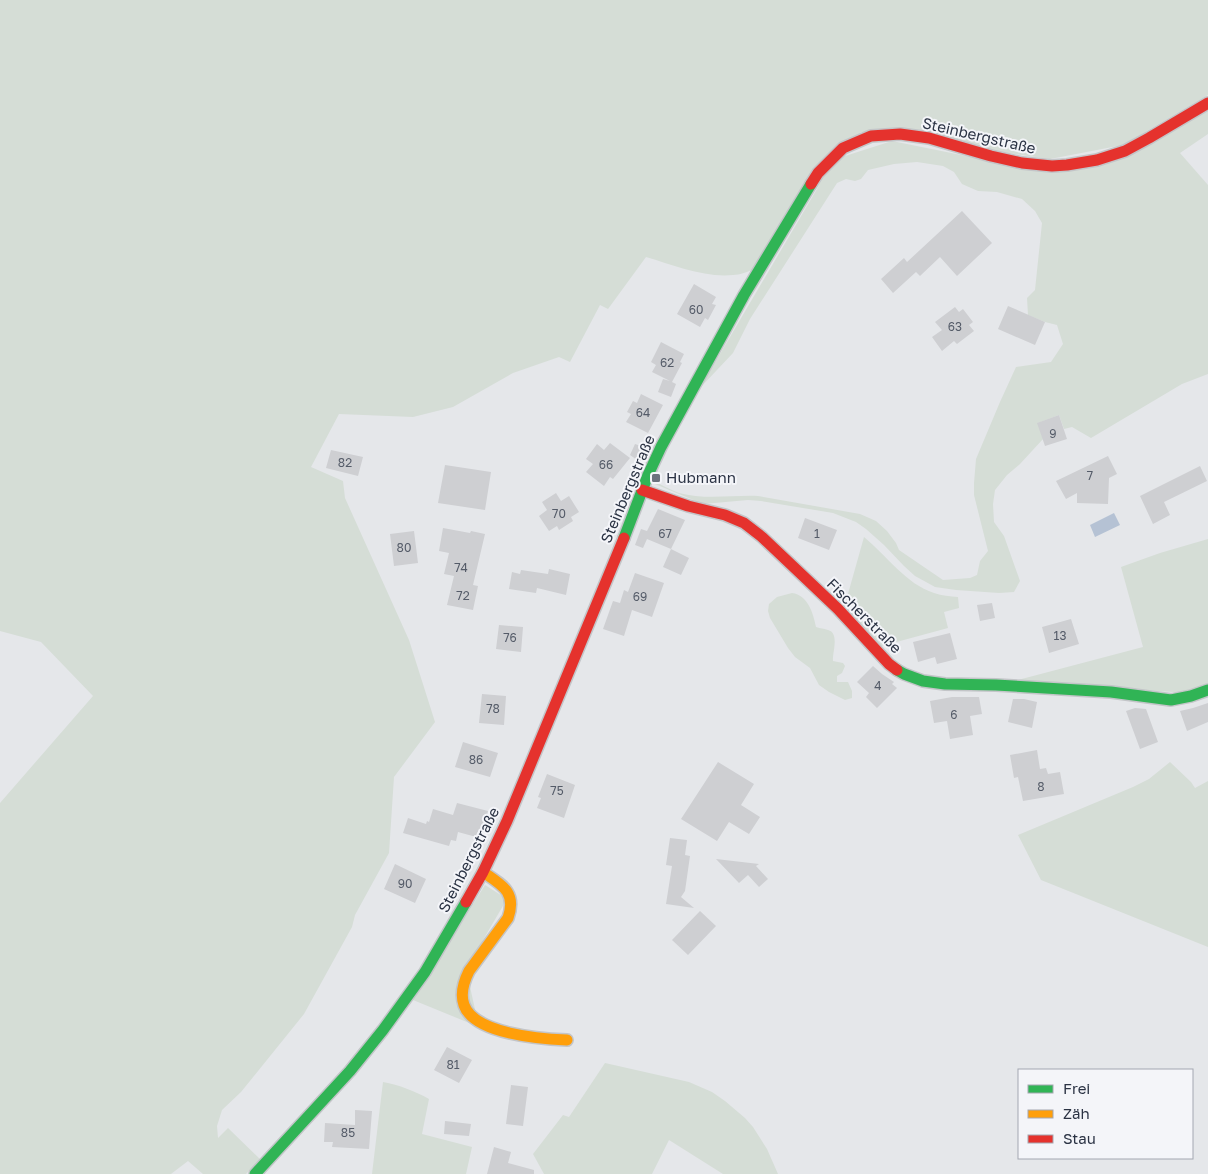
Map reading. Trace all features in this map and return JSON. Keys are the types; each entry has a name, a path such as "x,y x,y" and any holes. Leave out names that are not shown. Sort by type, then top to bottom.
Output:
{"street":[{"name":"Steinbergstraße","path":"255,1174 350,1071 383,1030 434,959 483,872 507,821 648,475 665,438 744,295 818,173 830,159 854,142 873,136 903,134 934,139 1024,163 1050,166 1079,164 1126,150 1208,102"},
{"name":"Fischerstraße","path":"642,490 688,506 725,514 744,523 762,536 838,609 889,664 914,678 945,684 1111,692 1171,700 1186,698 1208,690"},
{"path":"483,872 502,884 507,890 511,898 512,909 508,918 465,978 463,1001 466,1008 469,1014 488,1027 550,1040 567,1040"}],"shaded area":[{"path":"0,0 1208,0 1208,95 1123,145 1050,159 861,132 752,270 736,275 711,275 646,257 608,309 600,305 570,362 559,357 513,373 453,407 413,417 339,414 311,467 343,481 345,498 409,640 435,722 394,777 389,853 355,915 352,927 304,1014 241,1092 222,1110 217,1126 218,1138 228,1128 260,1159 246,1174 203,1174 188,1161 171,1174 0,1174 0,803 93,696 41,642 0,631"},
{"path":"1208,110 1208,134 1180,153 1208,185 1208,374 1182,384 1091,438 1072,427 1064,429 1059,415 1038,423 1043,439 1007,475 995,490 993,504 994,522 1004,536 1020,581 1014,592 999,593 935,587 915,576 866,529 856,522 833,513 748,500 703,504 655,484 654,481 676,492 689,495 708,497 758,496 860,514 876,521 887,531 899,550 943,580 970,578 977,575 980,561 988,551 974,495 976,459 1016,367 1051,362 1063,344 1057,325 1028,315 1027,298 1035,290 1042,223 1035,211 1022,199 997,192 978,191 962,184 954,172 943,166 917,162 894,164 868,170 861,179 855,181 846,179 837,183 750,319 733,353 700,388 824,177 842,157 892,141 1050,173"},
{"path":"864,537 914,583 937,594 958,597 959,608 944,612 948,628 878,647 840,607 846,601"},
{"path":"1208,539 1208,687 1190,693 1010,682 1143,647 1121,567"},
{"path":"792,593 798,594 806,601 816,627 828,630 834,635 833,661 843,663 845,666 842,673 837,676 837,682 848,682 852,691 852,698 845,700 819,685 810,668 795,657 788,648 770,618 769,604 777,597"},
{"path":"1170,762 1195,788 1208,781 1208,947 1041,880 1018,835 1133,787 1149,779"},
{"path":"485,885 507,899 466,969 479,1027 413,1000"},
{"path":"605,1063 689,1082 712,1092 745,1118 753,1127 767,1149 778,1174 723,1174 669,1140 652,1174 544,1174 533,1154 563,1115 569,1117"},
{"path":"383,1082 418,1093 429,1099 422,1134 472,1147 466,1174 372,1174"}],"water":[{"path":"1114,513 1120,525 1095,537 1090,525"}],"building":[{"path":"962,211 992,243 957,276 940,257 920,276 916,272 893,293 881,279 904,258 907,262"},
{"path":"694,284 716,297 712,304 716,305 708,320 705,318 700,327 677,314"},
{"path":"1008,306 1045,322 1035,345 998,329"},
{"path":"955,307 959,312 963,309 973,322 969,325 974,331 957,344 954,341 942,351 932,337 942,330 935,322"},
{"path":"661,342 684,354 680,362 682,363 672,382 676,384 671,397 658,392 663,379 670,381 652,372 656,365 651,362"},
{"path":"641,394 663,405 648,433 626,422 631,414 627,412 633,401 637,403"},
{"path":"1059,415 1067,439 1045,446 1037,423"},
{"path":"610,443 630,458 613,479 610,477 604,486 586,472 593,464 586,459 597,444 604,450"},
{"path":"635,444 647,448 640,462 630,455"},
{"path":"331,450 363,457 358,476 326,468"},
{"path":"1108,456 1117,474 1109,478 1108,504 1077,503 1077,493 1066,499 1056,481"},
{"path":"445,465 491,472 485,510 438,503"},
{"path":"1200,466 1207,481 1164,502 1170,515 1153,524 1140,496"},
{"path":"556,493 561,501 569,496 579,512 571,517 573,521 559,530 557,526 549,531 539,516 547,510 542,502"},
{"path":"658,509 685,520 671,549 647,539 643,548 635,545 641,529 647,531"},
{"path":"805,518 837,530 829,550 798,538"},
{"path":"443,528 485,534 473,585 478,586 473,610 447,605 454,576 444,574 449,553 439,551"},
{"path":"414,531 418,563 394,566 390,534"},
{"path":"671,549 689,558 681,575 663,567"},
{"path":"549,569 570,574 566,595 537,588 536,593 509,589 512,572 520,574 521,570 548,574"},
{"path":"635,573 664,583 652,617 632,610 624,636 603,629 613,601 620,603 624,590 628,592"},
{"path":"992,603 995,618 980,621 977,605"},
{"path":"1071,619 1079,644 1049,653 1042,627"},
{"path":"499,625 523,627 521,652 496,649"},
{"path":"950,633 957,659 937,664 935,657 918,662 913,642"},
{"path":"873,666 894,682 892,684 897,688 877,708 866,697 869,693 857,682"},
{"path":"482,694 506,696 504,725 479,723"},
{"path":"952,697 979,697 982,714 970,716 973,735 950,739 947,721 934,723 930,701"},
{"path":"1013,699 1037,702 1032,728 1008,722"},
{"path":"1208,703 1208,722 1187,731 1180,711"},
{"path":"1135,708 1146,709 1158,742 1140,749 1126,711"},
{"path":"463,742 498,753 490,777 455,767"},
{"path":"1037,750 1040,769 1046,768 1048,774 1060,772 1064,794 1023,801 1018,777 1014,778 1010,755"},
{"path":"718,762 754,784 741,805 760,817 749,834 729,822 717,841 681,819"},
{"path":"547,774 575,785 564,818 537,808 541,798 538,797"},
{"path":"457,803 488,811 480,838 458,832 456,841 451,840 449,846 403,833 408,818 426,824 427,821 429,822 433,809 453,815"},
{"path":"670,838 687,840 685,855 690,856 685,891 681,897 694,908 666,904 672,866 666,865"},
{"path":"716,859 759,864 756,866 768,879 759,887 748,875 739,883"},
{"path":"395,864 426,879 415,903 384,889"},
{"path":"700,911 716,926 688,955 672,940"},
{"path":"447,1047 472,1060 459,1083 434,1070"},
{"path":"511,1085 528,1087 523,1126 506,1124"},
{"path":"355,1110 372,1111 369,1149 332,1147 333,1142 324,1142 325,1123 355,1125"},
{"path":"445,1121 471,1124 469,1136 444,1134"},
{"path":"494,1147 511,1152 508,1163 534,1170 534,1174 487,1174"}],"traffic: fast":[{"path":"624,538 661,447 744,295 811,184"},
{"path":"897,670 923,681 945,684 1111,692 1171,700 1208,690"},
{"path":"255,1174 350,1071 383,1030 425,972 466,902"}],"traffic: slow":[{"path":"483,872 502,885 509,895 511,902 508,918 469,971 463,988 464,1005 470,1015 494,1029 526,1036 567,1040"}],"traffic: jam":[{"path":"811,184 818,173 843,148 871,136 900,134 929,138 1022,163 1052,166 1067,165 1097,160 1125,151 1208,103"},
{"path":"642,490 688,506 725,515 744,523 762,537 838,609 889,664 897,670"},
{"path":"466,902 483,872 507,821 624,538"}],"place":[{"name":"Hubmann","path":"656,478"}]}
